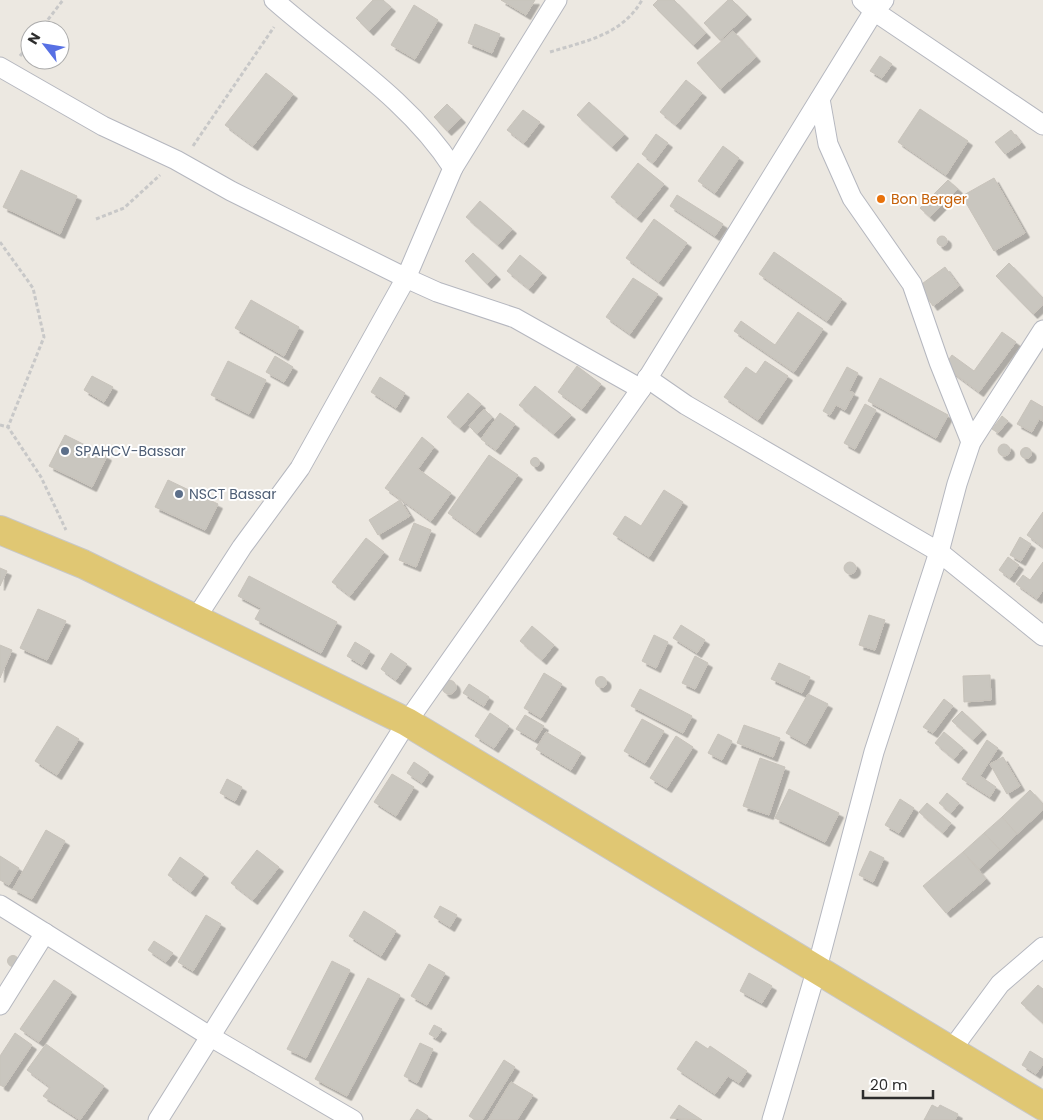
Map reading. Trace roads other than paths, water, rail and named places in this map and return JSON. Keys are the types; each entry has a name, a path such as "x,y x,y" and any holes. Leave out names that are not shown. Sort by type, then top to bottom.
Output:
{"main road":[{"path":"0,530 83,564 407,722 952,1049 1043,1106"}],"street":[{"path":"196,618 242,547 300,468 406,278 453,168 557,0"},
{"path":"158,1120 212,1037 407,722 644,383 820,99 874,4 1043,125"},
{"path":"280,5 359,69 410,114 436,141 453,168"},
{"path":"0,67 103,126 176,160 231,191 406,278 437,292 515,318 686,405 939,552 1043,636"},
{"path":"820,99 828,144 852,198 912,284 939,362 971,442"},
{"path":"772,1120 817,968 874,752 939,552 956,484 971,442 1043,330"},
{"path":"0,905 212,1037 352,1120"},
{"path":"0,1005 45,933"},
{"path":"952,1049 1000,984 1043,947"}],"place":[{"name":"Bon Berger","path":"881,199"},
{"name":"SPAHCV-Bassar","path":"65,451"},
{"name":"NSCT Bassar","path":"179,494"}]}
